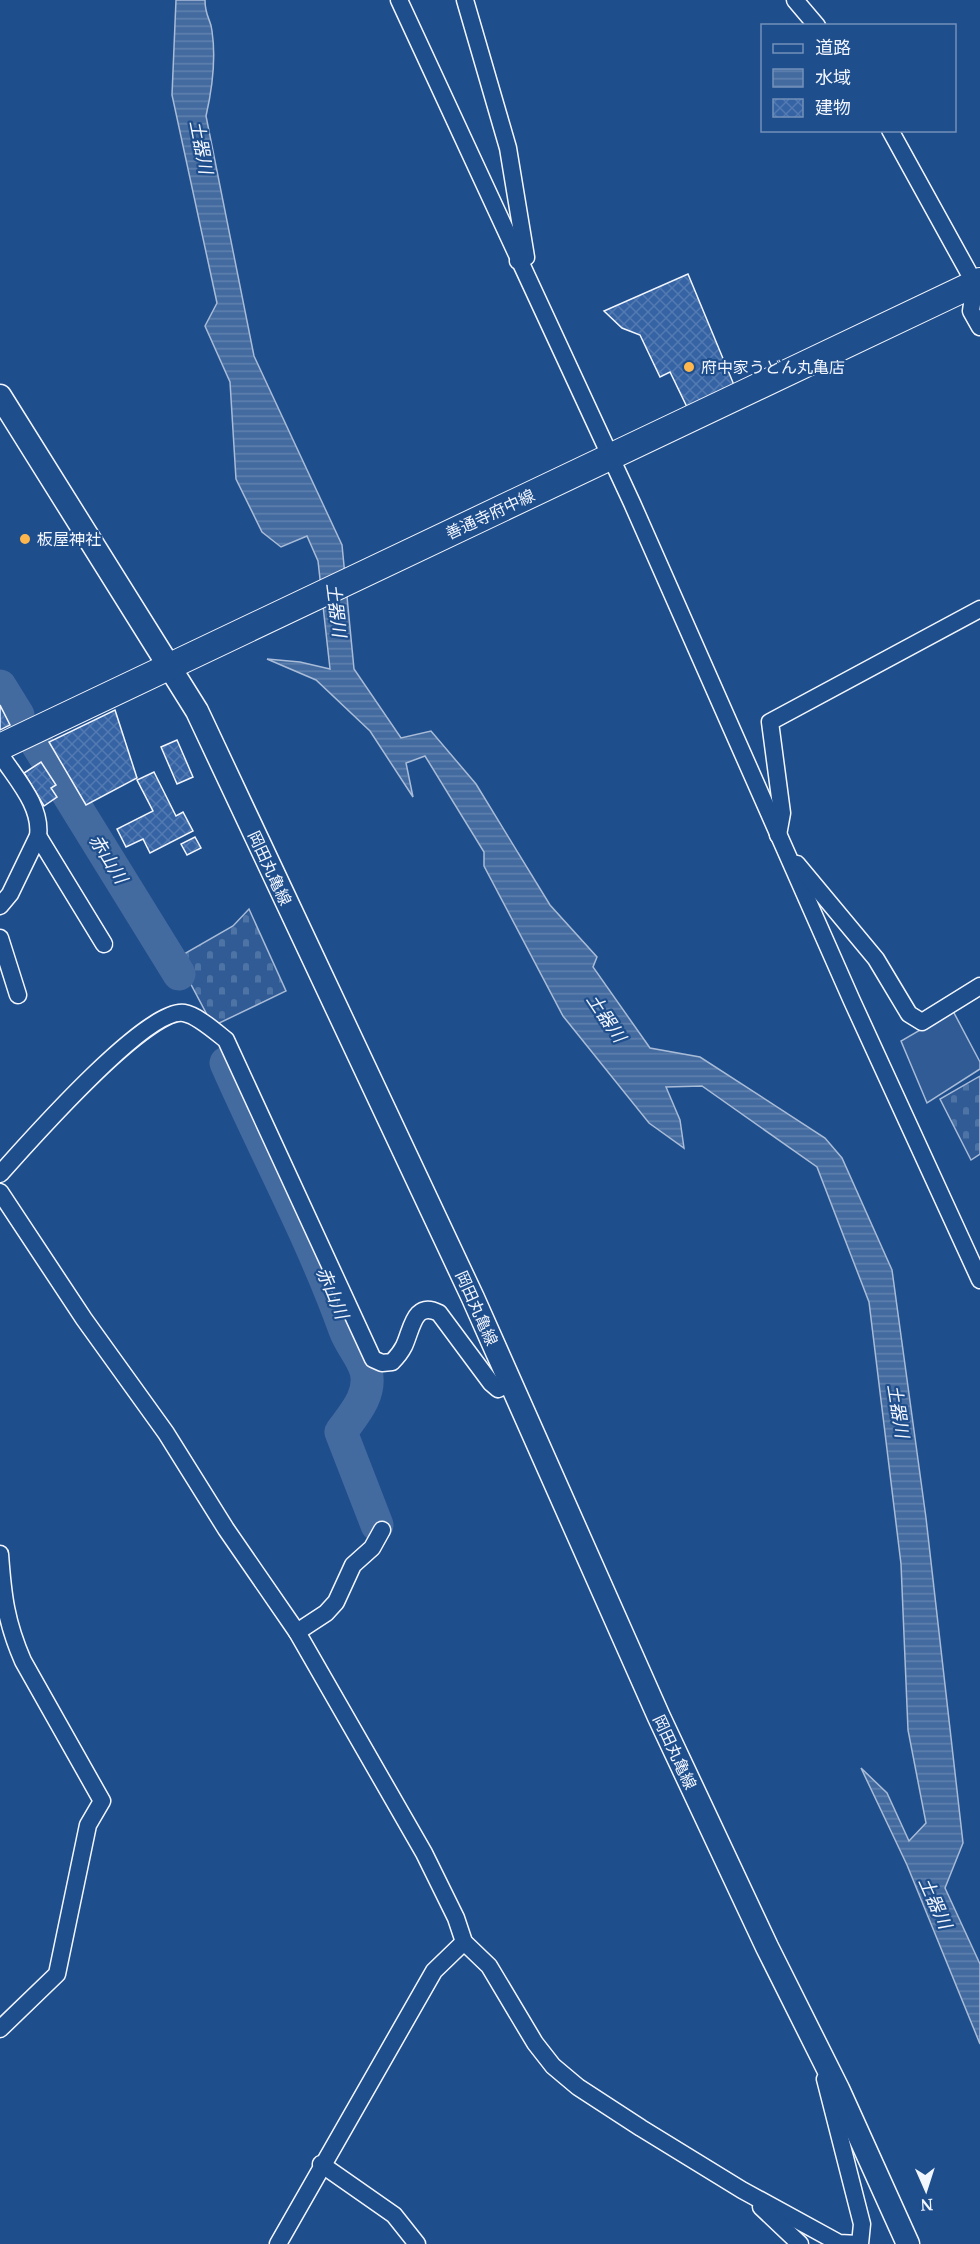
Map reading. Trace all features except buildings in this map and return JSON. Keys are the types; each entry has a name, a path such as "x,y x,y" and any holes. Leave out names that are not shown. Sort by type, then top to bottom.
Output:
{"main road":[{"name":"善通寺府中線","path":"0,747 979,282"},
{"name":"岡田丸亀線","path":"2,401 197,711 473,1298 659,1717 816,2045 908,2244"}],"street":[{"path":"399,0 610,458 980,1280"},
{"path":"465,0 508,148 526,257 518,261"},
{"path":"795,0 815,24"},
{"path":"891,132 979,282 971,311 980,327"},
{"path":"980,609 770,722 782,813 782,842 876,959 909,1014 922,1022 980,986"},
{"path":"0,754 37,811 38,836 10,894 0,906"},
{"path":"38,836 104,944"},
{"path":"0,938 18,995"},
{"path":"0,1174 79,1087 119,1052 160,1021 174,1013 185,1012 226,1040 373,1359 382,1363 392,1362 403,1350 415,1318 422,1310 431,1309 440,1313 491,1383 498,1389 510,1383"},
{"path":"0,1192 84,1319 166,1433 226,1529 297,1632 424,1853 456,1918 464,1942 489,1966 535,2043 554,2066 578,2087 742,2190 839,2243 860,2244 862,2224 816,2045"},
{"path":"297,1632 326,1613 336,1602 353,1565 372,1548 382,1530"},
{"path":"0,1554 6,1617 12,1637 23,1661 102,1801 88,1825 57,1974 0,2029"},
{"path":"278,2244 321,2164 379,2070 434,1971 464,1942"},
{"path":"321,2164 394,2215 417,2244"},
{"path":"742,2190 800,2244"}],"green space":[{"path":"249,909 286,991 213,1026 177,958 233,926"},
{"path":"953,1011 980,1062 980,1069 927,1103 901,1041"},
{"path":"980,1076 980,1154 971,1160 940,1099"}],"water":[{"name":"土器川","path":"176,0 205,0 214,52 212,85 206,116 254,356 342,545 354,669 401,738 431,731 476,784 550,905 597,957 593,967 650,1048 700,1057 825,1138 842,1158 892,1270 926,1518 963,1843 945,1888 980,1964 980,2044 907,1865 861,1768 887,1793 909,1841 926,1823 908,1730 901,1564 869,1302 817,1167 702,1086 666,1087 680,1120 684,1148 649,1123 563,1016 484,866 484,852 425,756 406,763 413,797 370,731 316,680 267,659 300,662 330,669 318,561 307,536 281,547 262,532 236,479 230,382 205,326 217,303 172,95"}],"waterway":[{"name":"赤山川","path":"0,686 18,715"},
{"name":"赤山川","path":"37,744 179,974"},
{"name":"赤山川","path":"226,1063 303,1229 347,1335 366,1371 366,1388 361,1404 341,1432 377,1525"}],"place":[{"name":"府中家うどん丸亀店","path":"689,367"},
{"name":"板屋神社","path":"25,539"}]}
